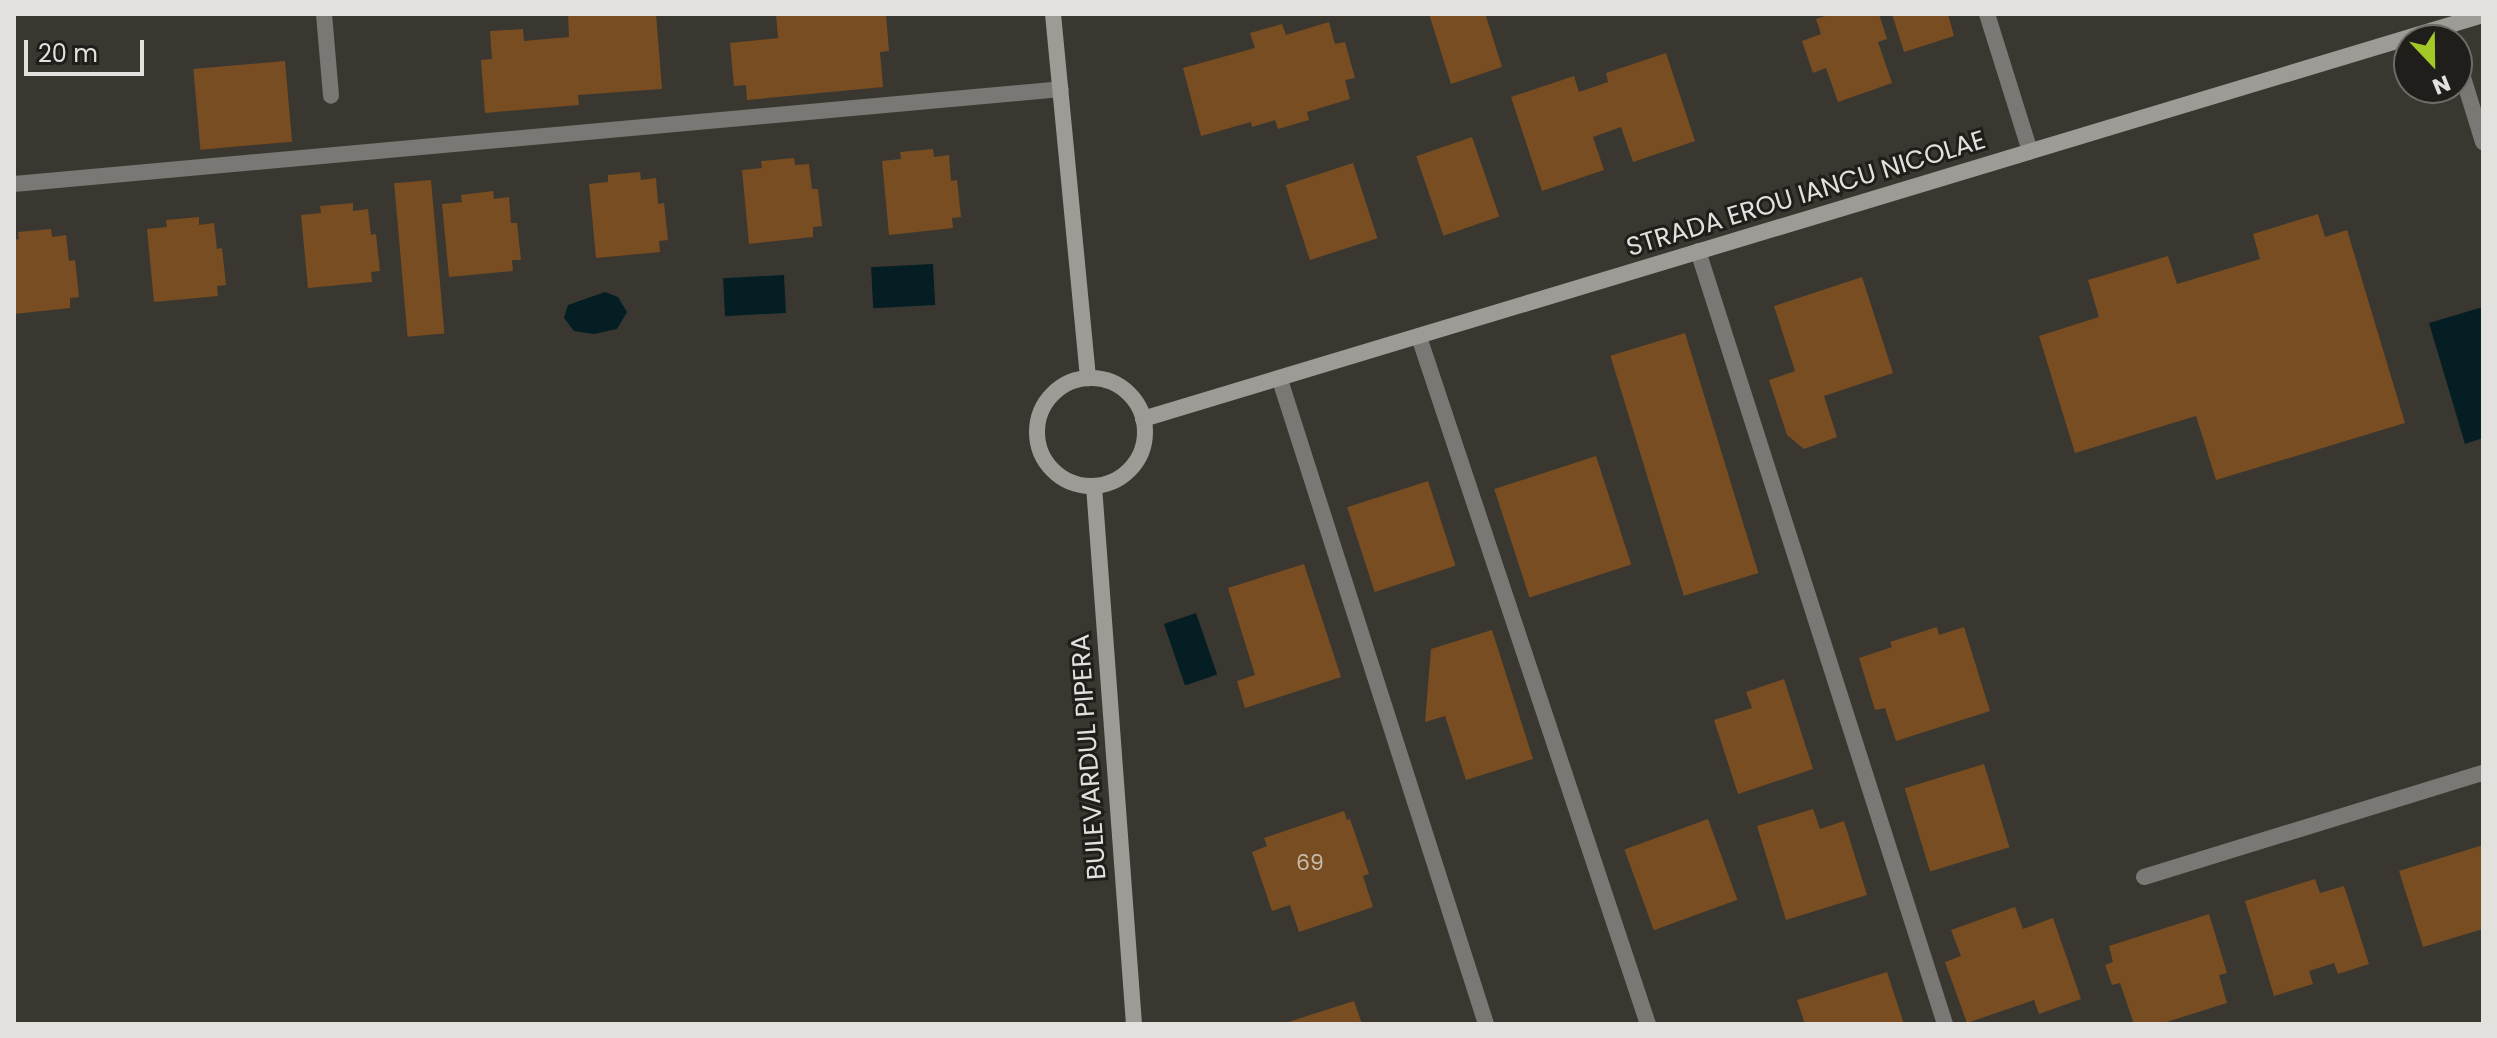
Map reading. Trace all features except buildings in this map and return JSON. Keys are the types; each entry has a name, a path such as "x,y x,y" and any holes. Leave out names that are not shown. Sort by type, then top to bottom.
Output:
{"street":[{"path":"324,14 331,96"},
{"path":"1053,14 1088,378"},
{"path":"1987,14 2030,151"},
{"name":"STRADA EROU IANCU NICOLAE","path":"1143,419 2030,151 2393,49"},
{"path":"14,184 1061,89"},
{"path":"2471,104 2483,142"},
{"path":"1698,251 1945,1024"},
{"path":"1419,337 1648,1024"},
{"path":"1088,378 1124,388 1139,407 1143,419 1144,442 1135,464 1118,479 1094,486 1071,482 1060,476 1043,458 1037,435 1041,411 1055,391 1088,378"},
{"path":"1280,380 1486,1024"},
{"name":"BULEVARDUL PIPERA","path":"1094,486 1134,1024"},
{"path":"2144,877 2483,773"}],"water":[{"path":"933,264 935,305 873,308 871,267"},
{"path":"784,275 786,313 725,316 723,278"},
{"path":"605,292 618,297 627,312 617,329 594,334 574,331 564,318 568,305"},
{"path":"2483,307 2483,438 2465,444 2429,323"},
{"path":"1196,613 1217,674 1185,686 1164,624"}]}
